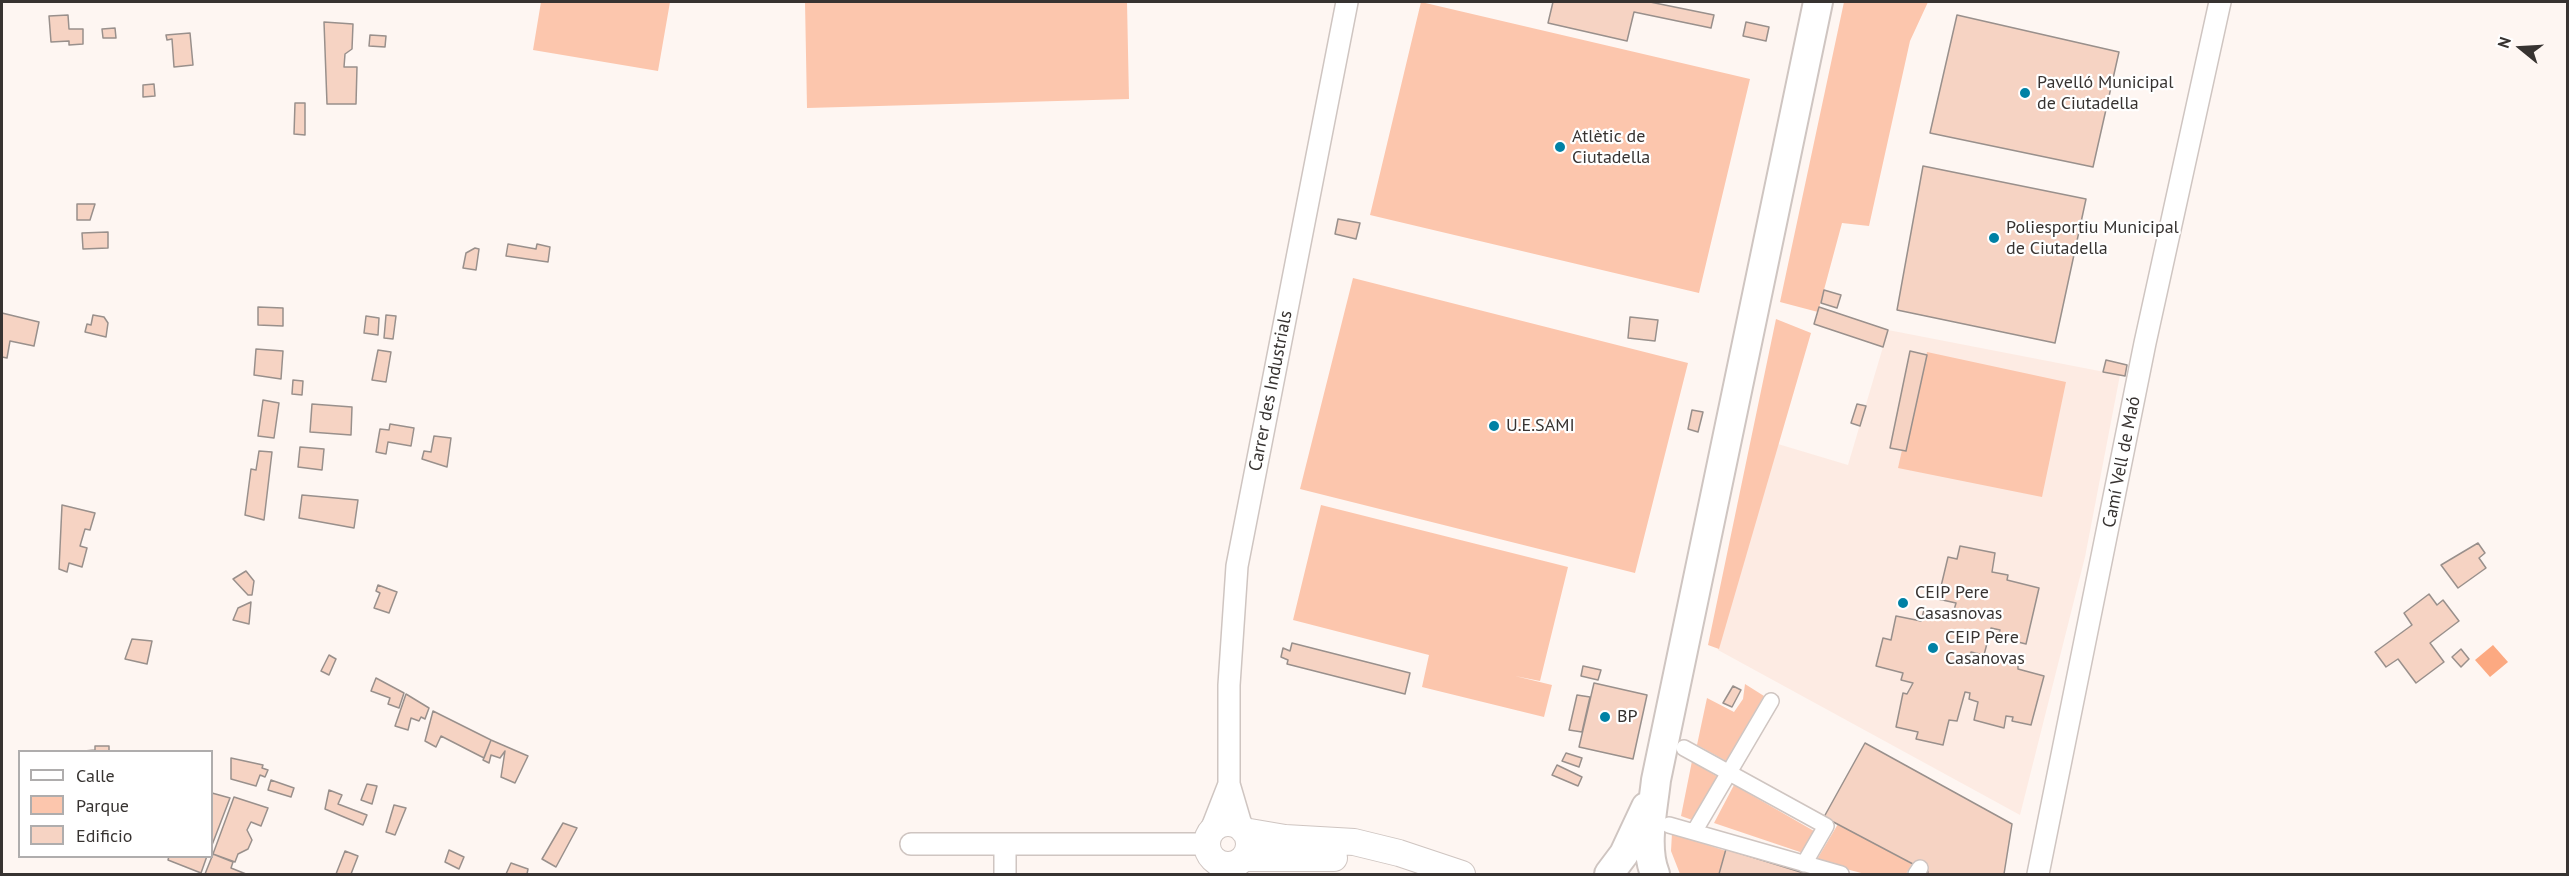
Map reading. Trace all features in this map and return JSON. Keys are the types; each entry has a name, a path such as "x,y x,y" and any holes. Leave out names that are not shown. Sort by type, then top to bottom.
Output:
{"main road":[{"path":"1655,874 1651,865 1651,840 1656,780 1818,2"},
{"path":"1609,874 1635,832 1656,780"}],"street":[{"name":"Carrer des Industrials","path":"1243,830 1229,784 1229,685 1237,566 1347,2"},
{"name":"Camí Vell de Maó","path":"2038,874 2145,343 2220,2"},
{"path":"1694,832 1771,700"},
{"path":"1684,748 1826,826 1804,864"},
{"name":"Carrer des Industrials","path":"1209,837 1229,784"},
{"path":"910,844 1005,846 1209,837 1224,823 1232,823 1243,830 1285,838 1354,842 1399,853 1462,874"},
{"path":"1669,825 1841,874"},
{"path":"1236,866 1249,844 1243,830"},
{"path":"1209,837 1211,858 1217,863 1236,866 1300,856 1351,859 1408,874"},
{"path":"1005,846 1005,874"}],"shaded area":[{"name":"CEIP Pere Casasnovas","path":"1888,330 2120,375 2085,557 2020,815 1718,650 1778,444 1848,465"},
{"path":"2493,645 2508,662 2490,677 2475,660"}],"green space":[{"path":"541,2 670,2 658,71 533,50"},
{"path":"805,2 1127,2 1129,99 807,108"},
{"name":"Atlètic de Ciutadella","path":"1421,2 1750,79 1699,293 1370,215"},
{"path":"1844,2 1928,2 1910,41 1869,226 1842,223 1818,312 1780,302"},
{"name":"U.E.SAMI","path":"1353,278 1688,363 1635,573 1300,489"},
{"path":"1776,319 1811,333 1719,649 1708,645"},
{"path":"1927,352 2066,382 2042,497 1898,468 1902,450 1906,451"},
{"path":"1321,505 1568,567 1540,681 1515,676 1552,685 1544,717 1422,687 1429,655 1293,620"},
{"path":"1745,684 1764,696 1726,761 1697,745 1707,698 1734,712 1743,699"},
{"path":"1692,761 1718,777 1695,821 1681,816"},
{"path":"1734,785 1814,831 1803,853 1714,823"},
{"path":"1838,824 1912,864 1906,874 1865,874 1816,861"},
{"path":"1672,833 1726,851 1719,874 1680,874 1671,851"}],"building":[{"path":"1553,2 1650,2 1714,15 1711,28 1634,12 1627,41 1548,23"},
{"path":"68,15 69,29 83,29 83,44 69,45 69,41 51,42 49,16"},
{"name":"Pavelló Municipal de Ciutadella","path":"1957,15 2119,52 2093,167 1930,133"},
{"path":"324,22 353,24 352,49 345,54 344,67 357,67 356,104 327,104"},
{"path":"1746,22 1769,27 1766,41 1743,36"},
{"path":"115,28 116,38 103,38 102,29"},
{"path":"190,33 193,65 174,67 172,39 167,40 166,35"},
{"path":"370,35 386,36 385,47 369,46"},
{"path":"154,84 155,96 143,97 143,85"},
{"path":"295,103 305,103 305,135 294,134"},
{"name":"Poliesportiu Municipal de Ciutadella","path":"1923,166 2086,199 2055,343 1897,310"},
{"path":"77,204 95,204 90,220 77,220"},
{"path":"1338,219 1360,223 1356,239 1335,234"},
{"path":"108,232 108,248 83,249 82,233"},
{"path":"508,244 536,249 537,244 550,247 548,262 506,256"},
{"path":"475,248 479,249 476,270 463,268 466,253"},
{"path":"1824,290 1841,295 1837,308 1821,303"},
{"path":"258,307 283,308 283,326 258,325"},
{"path":"1819,307 1888,330 1883,347 1814,324"},
{"path":"2,313 39,322 34,346 10,341 7,358 2,357"},
{"path":"93,315 104,317 108,323 106,337 85,332 87,324 91,325"},
{"path":"386,315 396,316 393,339 384,338"},
{"path":"366,316 379,318 378,335 364,333"},
{"path":"1630,317 1658,320 1655,341 1628,338"},
{"path":"256,349 283,351 281,379 254,375"},
{"path":"378,350 391,352 386,382 372,380"},
{"path":"1910,351 1927,355 1906,451 1890,448"},
{"path":"2106,360 2127,365 2125,376 2103,372"},
{"path":"293,380 303,381 302,395 292,394"},
{"path":"263,400 279,403 274,438 258,436"},
{"path":"312,404 352,407 351,435 310,432"},
{"path":"1857,404 1866,406 1860,426 1851,423"},
{"path":"1692,410 1703,412 1698,432 1688,429"},
{"path":"390,424 414,428 411,446 388,442 386,454 376,452 380,429 389,430"},
{"path":"434,436 451,438 447,467 422,459 424,451 431,452"},
{"path":"300,447 324,449 322,470 298,467"},
{"path":"259,451 272,452 264,520 245,515 251,469 256,470"},
{"path":"302,495 358,500 354,528 299,518"},
{"path":"62,505 95,513 90,530 85,529 80,546 87,548 82,567 69,563 67,572 59,569"},
{"path":"2478,543 2485,553 2479,558 2486,568 2458,588 2441,565"},
{"name":"CEIP Pere Casanovas","path":"1960,546 1995,553 1992,572 2008,575 2007,580 2039,588 2026,644 1998,637 2000,630 1991,628 1984,655 1971,652 1970,659 1987,663 1989,658 2018,665 2018,669 2044,676 2031,725 2012,721 2013,717 2006,716 2004,728 1974,720 1978,702 1969,699 1970,693 1965,692 1957,721 1949,720 1943,745 1916,739 1918,732 1896,727 1903,693 1907,694 1913,683 1901,680 1903,673 1876,666 1883,638 1891,640 1896,616 1921,621 1924,610 1952,617 1956,603 1938,599 1948,557 1957,559"},
{"path":"246,571 254,581 252,595 248,595 233,579"},
{"path":"378,585 397,592 389,613 374,608 380,593 376,591"},
{"path":"2429,594 2437,605 2443,600 2459,621 2430,643 2444,662 2416,683 2398,659 2386,667 2375,652 2412,625 2404,613"},
{"path":"251,602 249,624 233,620 238,608"},
{"path":"132,639 152,641 147,664 125,659"},
{"path":"1292,643 1410,673 1405,694 1287,664 1288,660 1281,657 1283,648 1290,651"},
{"path":"2461,649 2469,659 2461,667 2452,657"},
{"path":"329,655 336,659 329,675 321,671"},
{"path":"1583,666 1601,670 1598,680 1581,676"},
{"path":"376,678 404,693 399,708 388,704 390,698 371,691"},
{"path":"1594,683 1647,695 1633,759 1579,747"},
{"path":"1733,686 1741,690 1732,707 1723,703"},
{"path":"406,694 429,708 425,719 421,717 419,721 411,718 408,730 395,726"},
{"path":"1577,695 1590,697 1582,732 1569,730"},
{"path":"433,711 491,740 484,758 441,736 436,747 425,741"},
{"path":"491,740 528,756 515,783 501,777 505,751 500,758 491,755 489,763 483,760"},
{"path":"1865,743 2012,824 2004,874 1927,874 1928,872 1824,817"},
{"path":"95,746 109,746 109,750 95,750"},
{"path":"1566,753 1582,758 1579,767 1562,761"},
{"path":"231,758 263,765 262,768 268,770 265,777 260,775 256,786 231,779"},
{"path":"1557,765 1582,777 1578,786 1552,775"},
{"path":"271,780 294,788 291,797 268,790"},
{"path":"367,784 377,786 372,804 361,800"},
{"path":"329,790 342,795 338,804 367,815 363,825 325,809"},
{"path":"213,793 230,798 213,842"},
{"path":"234,797 268,808 261,826 251,822 247,830 252,840 248,849 238,854 235,862 213,854"},
{"path":"394,805 406,808 395,835 386,832"},
{"path":"563,823 577,828 556,867 542,859"},
{"path":"1726,849 1807,874 1719,874"},
{"path":"449,850 464,857 459,869 445,862"},
{"path":"345,851 358,856 351,874 336,874"},
{"path":"213,854 233,862 231,868 246,874 205,874"},
{"path":"168,858 206,858 201,873 168,860"},
{"path":"511,863 528,869 527,874 506,874"}],"place":[{"name":"Pavelló Municipal de Ciutadella","path":"2025,93"},
{"name":"Atlètic de Ciutadella","path":"1560,147"},
{"name":"Poliesportiu Municipal de Ciutadella","path":"1994,238"},
{"name":"U.E.SAMI","path":"1494,426"},
{"name":"CEIP Pere Casasnovas","path":"1903,603"},
{"name":"CEIP Pere Casanovas","path":"1933,648"},
{"name":"BP","path":"1605,717"}]}
